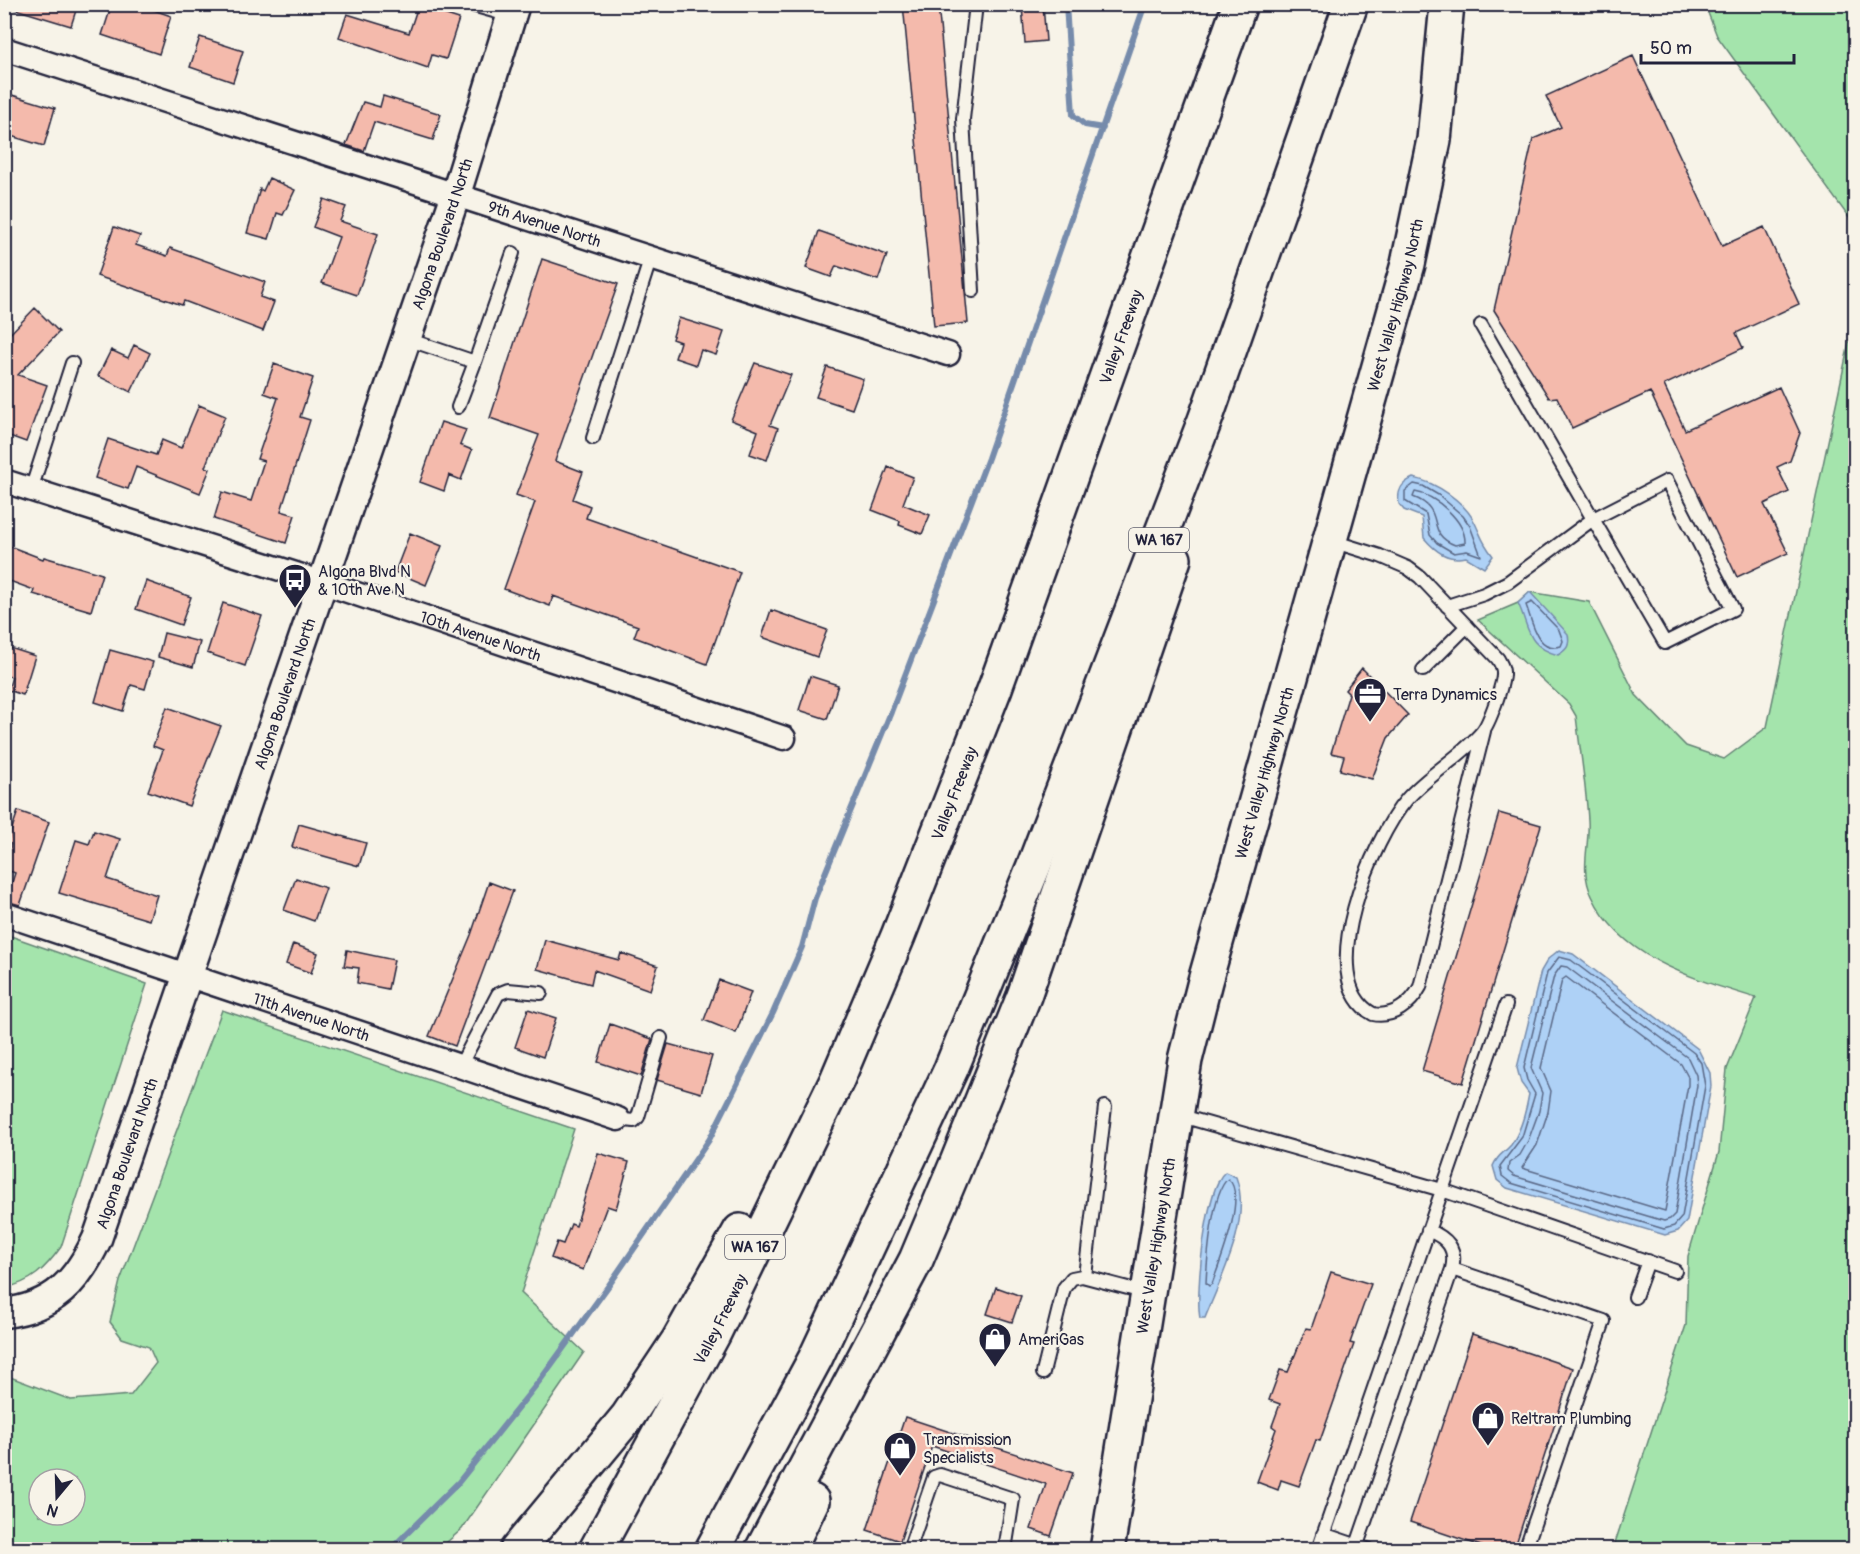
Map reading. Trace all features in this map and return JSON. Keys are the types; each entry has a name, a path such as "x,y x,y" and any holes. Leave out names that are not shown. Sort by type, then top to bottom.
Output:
{"main road":[{"name":"Valley Freeway","path":"596,1550 714,1333 837,1080 898,936 994,688 1240,4"},
{"name":"WA 167","path":"712,1550 814,1359 951,1069 1033,868 1205,420 1351,4"},
{"name":"West Valley Highway North","path":"1107,1550 1185,1060 1205,981 1408,264 1434,140 1447,4"},
{"path":"788,1550 882,1352 899,1312 916,1260 1024,996 1188,521 1205,420"},
{"path":"517,1550 628,1416 678,1341 780,1160 898,936"},
{"path":"762,1550 916,1260"}],"street":[{"name":"Algona Boulevard North","path":"10,1312 49,1300 72,1283 97,1239 407,339 456,194 513,10"},
{"name":"9th Avenue North","path":"4,49 948,354"},
{"name":"10th Avenue North","path":"4,482 324,584 784,738"},
{"name":"11th Avenue North","path":"4,914 616,1119"}],"lane":[{"path":"469,4 513,10"},
{"path":"973,291 963,119 976,4"},
{"path":"458,407 513,253"},
{"path":"593,438 651,257"},
{"path":"1447,606 1484,594 1508,582 1593,519 1667,481 1733,609 1665,643 1593,519 1481,326"},
{"path":"407,339 474,362"},
{"path":"31,490 72,363"},
{"path":"1331,541 1380,556 1408,568 1498,659 1503,671 1501,685 1484,731 1420,987 1405,1006 1386,1015 1373,1014 1355,996 1349,979 1347,960 1350,930 1369,864 1386,828 1409,796 1484,731"},
{"path":"1423,670 1467,626"},
{"path":"459,1068 498,994 508,990 541,993"},
{"path":"1318,1550 1506,1005"},
{"path":"616,1119 634,1121 638,1117 661,1038"},
{"path":"1085,1276 1105,1107"},
{"path":"1177,1114 1442,1190 1675,1271"},
{"path":"1357,1545 1452,1269 1451,1246 1444,1238 1428,1230"},
{"path":"1635,1297 1648,1261"},
{"path":"1452,1269 1604,1321 1525,1550"},
{"path":"1043,1373 1064,1287 1072,1278 1085,1276 1148,1294"},
{"path":"909,1550 934,1477 940,1475 1013,1498 1005,1550"},
{"path":"1323,1534 1370,1550"}],"green space":[{"path":"1705,5 1855,5 1855,226 1717,36"},
{"path":"1855,315 1855,1549 1613,1549 1686,1325 1688,1256 1719,1152 1727,1069 1756,998 1709,983 1662,964 1621,936 1605,918 1592,896 1586,876 1588,820 1576,716 1569,704 1478,620 1518,603 1530,592 1589,602 1636,695 1686,746 1724,759 1767,727"},
{"path":"5,934 147,984 61,1247 37,1274 5,1288"},
{"path":"222,1010 574,1129 521,1293 584,1352 462,1529 439,1549 5,1549 5,1375 71,1400 131,1395 156,1363 149,1347 122,1338 110,1322 120,1281"}],"water":[{"path":"1413,478 1440,488 1470,515 1493,556 1484,568 1466,557 1454,558 1443,554 1424,538 1422,517 1404,510 1399,504 1401,488 1405,482"},
{"path":"1530,592 1568,634 1568,646 1558,655 1540,647 1530,635 1518,603"},
{"path":"1559,950 1573,954 1698,1049 1710,1073 1711,1086 1687,1221 1678,1231 1665,1235 1507,1188 1497,1180 1493,1166 1518,1134 1528,1100 1529,1094 1521,1083 1517,1068 1541,971 1548,959"},
{"path":"1225,1172 1236,1177 1240,1194 1237,1230 1226,1267 1205,1318 1200,1318 1199,1287 1207,1218 1218,1182"}],"building":[{"path":"16,4 78,4 71,26 15,9"},
{"path":"112,4 137,4 171,16 159,54 102,35"},
{"path":"903,4 938,4 968,323 934,326"},
{"path":"1043,5 1046,41 1025,43 1022,6"},
{"path":"418,6 459,19 446,59 432,55 428,68 339,37 347,14 409,33"},
{"path":"200,37 243,51 233,82 190,67"},
{"path":"1633,56 1722,246 1764,227 1799,304 1736,333 1743,348 1664,385 1685,430 1779,387 1800,433 1790,461 1777,467 1789,492 1764,504 1788,553 1737,577 1650,392 1572,428 1557,397 1549,398 1494,310 1533,139 1561,127 1546,96"},
{"path":"12,95 55,108 44,146 4,134 4,119"},
{"path":"383,96 441,114 433,140 374,122 364,151 346,145 363,102 380,107"},
{"path":"269,178 295,190 283,215 277,213 269,239 247,233 260,189 263,191"},
{"path":"324,199 346,207 340,221 378,234 357,295 322,283 339,237 313,227"},
{"path":"114,227 140,236 136,245 167,256 170,248 265,282 260,297 274,302 263,331 184,301 182,305 97,276"},
{"path":"819,231 887,255 878,280 836,266 831,277 806,268"},
{"path":"542,259 618,284 555,461 583,472 573,499 590,506 586,518 740,572 707,664 634,637 638,626 553,596 550,606 504,589 535,502 516,495 539,435 490,418"},
{"path":"35,308 59,332 18,375 47,385 26,442 4,434 4,340"},
{"path":"679,318 724,332 716,355 701,350 696,365 675,358 680,342 672,339"},
{"path":"134,345 150,353 131,392 98,376 111,350 128,358"},
{"path":"755,363 791,375 770,425 778,428 767,460 750,454 758,431 731,420"},
{"path":"274,364 313,378 300,417 310,420 281,511 295,515 286,543 214,519 222,492 251,501 264,461 257,459 278,398 264,393"},
{"path":"827,367 863,379 852,409 816,397"},
{"path":"199,405 225,416 205,467 210,469 200,493 136,467 128,489 95,478 108,439 156,455 162,440 181,448"},
{"path":"441,422 466,430 460,445 472,450 461,480 449,475 444,491 420,482"},
{"path":"888,467 913,477 903,504 930,515 922,534 899,525 900,521 872,510"},
{"path":"410,533 442,546 426,585 395,572"},
{"path":"4,544 43,559 44,557 102,574 91,611 33,594 34,590 4,579"},
{"path":"146,581 191,597 181,625 136,609"},
{"path":"223,603 262,616 245,666 207,653"},
{"path":"771,610 827,630 817,657 762,637"},
{"path":"164,633 200,642 193,667 158,657"},
{"path":"4,646 35,656 23,695 8,690 12,677 4,675"},
{"path":"110,650 153,662 145,689 131,685 123,711 95,702"},
{"path":"1362,668 1408,715 1388,738 1372,779 1340,770 1344,756 1331,753 1349,694 1345,690"},
{"path":"810,676 838,685 827,719 799,710"},
{"path":"167,707 221,726 189,806 148,791 163,750 153,746"},
{"path":"18,811 49,822 20,905 6,901 15,873 4,869 11,844 7,843"},
{"path":"1499,813 1541,825 1463,1083 1422,1071"},
{"path":"299,824 366,843 359,866 292,847"},
{"path":"94,831 120,839 107,879 157,895 149,920 59,893 76,840 89,844"},
{"path":"296,878 326,888 314,921 284,910"},
{"path":"489,882 513,891 455,1046 429,1036 471,935"},
{"path":"545,940 619,960 621,953 658,966 650,990 594,970 591,984 537,969"},
{"path":"293,944 318,953 311,973 286,964"},
{"path":"347,950 394,960 388,989 357,983 359,968 344,966"},
{"path":"719,980 751,992 736,1033 704,1020"},
{"path":"528,1009 556,1018 543,1057 515,1047"},
{"path":"610,1024 652,1039 641,1076 598,1062"},
{"path":"668,1044 712,1056 701,1093 657,1080"},
{"path":"598,1153 629,1162 616,1209 607,1206 583,1270 551,1258 557,1242 563,1244 571,1224 576,1226"},
{"path":"1331,1272 1371,1284 1350,1343 1354,1344 1320,1441 1316,1440 1299,1486 1281,1480 1278,1490 1257,1482 1276,1429 1272,1426 1280,1404 1269,1400 1280,1370 1288,1372 1306,1328 1311,1329"},
{"path":"996,1287 1021,1296 1012,1322 987,1314"},
{"path":"1472,1334 1573,1368 1514,1550 1493,1550 1410,1522"},
{"path":"905,1417 1073,1473 1051,1536 1031,1529 1046,1484 932,1446 900,1541 867,1530"}],"waterway":[{"path":"1066,4 1073,115 1085,125 1103,128"},
{"path":"390,1550 458,1483 541,1379 609,1285 709,1140 773,1013 802,947 815,898 891,712 988,458 1145,4"}],"place":[{"name":"Algona Blvd N & 10th Ave N","path":"295,609"},
{"name":"Terra Dynamics","path":"1370,723"},
{"name":"AmeriGas","path":"995,1368"},
{"name":"Reltram Plumbing","path":"1488,1447"},
{"name":"Transmission Specialists","path":"900,1477"}]}
